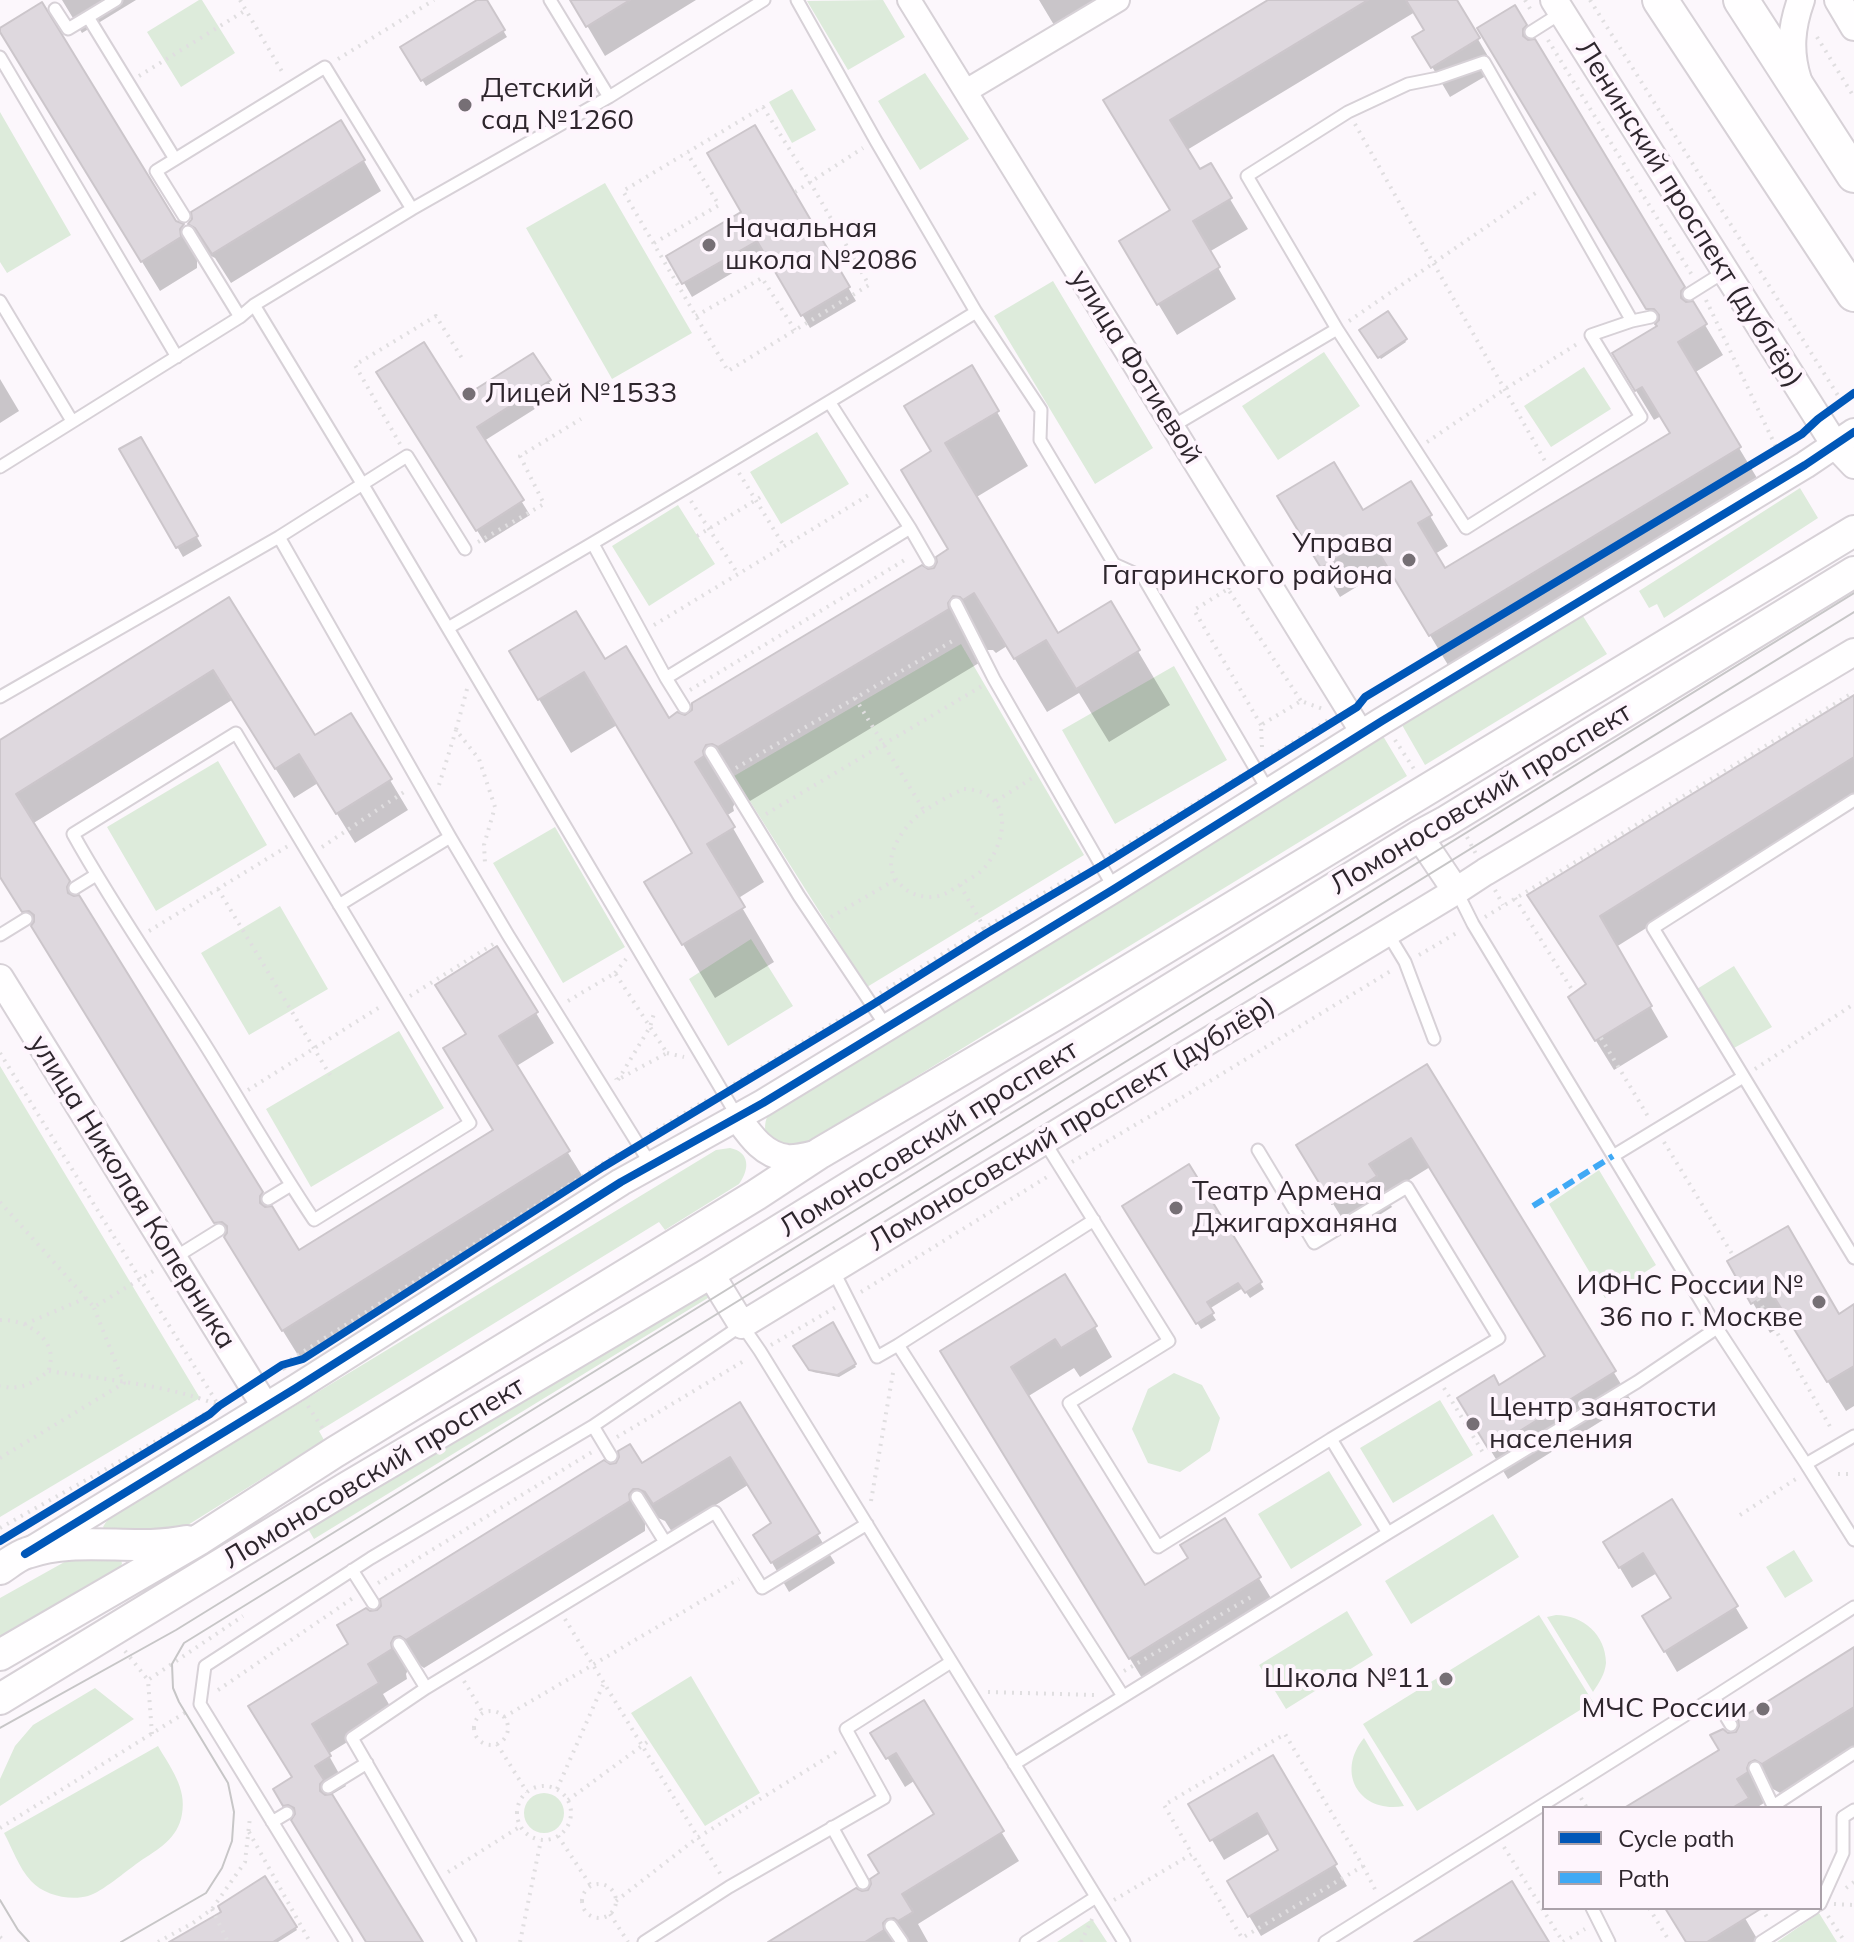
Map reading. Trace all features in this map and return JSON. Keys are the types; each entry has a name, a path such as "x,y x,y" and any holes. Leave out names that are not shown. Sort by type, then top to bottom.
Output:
{"main road":[{"path":"1660,0 1854,294"},
{"path":"1741,0 1854,175"},
{"name":"Ломоносовский проспект","path":"0,1655 200,1539 335,1452 820,1153 1053,1016 1854,531"},
{"name":"Ломоносовский проспект","path":"0,1699 346,1488 710,1273 1854,572"},
{"path":"1285,875 1297,875 1306,882 1310,894 1304,907"},
{"path":"777,1182 770,1195 773,1210 786,1219 801,1217"},
{"path":"12,1561 62,1545 90,1543 139,1547 200,1539"}],"street":[{"name":"улица Фотиевой","path":"909,0 1173,426 1350,720"},
{"path":"966,91 1118,0"},
{"path":"1838,0 1854,27"},
{"path":"1800,3 1793,23 1791,44 1793,66 1802,95"},
{"name":"Ленинский проспект (дублёр)","path":"1547,18 1724,272 1848,440 1854,465"},
{"path":"12,1561 621,1182 645,1156 731,1099 876,1011 1000,957 1103,870 1263,781 1350,720 1848,440"},
{"name":"Ломоносовский проспект (дублёр)","path":"742,1325 1485,872 1854,652"},
{"path":"1419,836 1456,891"},
{"name":"улица Николая Коперника","path":"0,978 265,1406"},
{"path":"731,1099 755,1142 774,1155 789,1158 820,1153"},
{"path":"710,1273 742,1325"}],"lane":[{"path":"55,9 68,29 116,0"},
{"path":"550,0 609,97"},
{"path":"0,467 240,317 254,305 412,209 609,97 764,0"},
{"path":"797,0 976,312 1041,410 1040,440 1114,564 1143,577 1263,781"},
{"path":"88,17 175,159"},
{"path":"0,57 177,357"},
{"path":"1632,321 1489,59 1438,78 1408,84 1348,112 1247,176 1337,329 1466,528 1641,417 1591,335 1651,317"},
{"path":"184,216 156,171 325,67 412,209"},
{"path":"188,232 240,317"},
{"path":"1694,290 1724,272"},
{"path":"0,301 72,421"},
{"path":"254,305 661,988 731,1099"},
{"path":"448,628 830,403 976,312"},
{"path":"1173,426 1337,329"},
{"path":"830,403 929,561"},
{"path":"0,697 279,537 407,456 465,549"},
{"path":"666,678 910,528"},
{"path":"279,537 450,837 645,1156"},
{"path":"593,544 681,702"},
{"path":"956,604 994,679 1103,870"},
{"path":"236,733 310,855 470,1123 314,1220 73,834 236,733"},
{"path":"711,752 818,925 876,1011"},
{"path":"1854,800 1653,928 1854,1258"},
{"path":"339,905 450,837"},
{"path":"75,888 96,875"},
{"path":"1456,891 1717,1328 1854,1540"},
{"path":"0,935 26,919"},
{"path":"1387,932 1405,962 1434,1039"},
{"path":"1613,1156 1743,1077"},
{"path":"1044,1141 1169,1341 1069,1403 1158,1547 1499,1338 1407,1187 1314,1243 1258,1150"},
{"path":"268,1199 291,1185"},
{"path":"833,1270 877,1357 1094,1220"},
{"path":"174,1258 219,1230"},
{"path":"346,1942 200,1704 205,1666 352,1570 593,1426 742,1325 1124,1942"},
{"path":"1014,1764 1637,1382 1717,1328"},
{"path":"898,1345 1123,1696"},
{"path":"593,1426 611,1456"},
{"path":"1805,1468 1854,1436"},
{"path":"1331,1439 1388,1533"},
{"path":"637,1497 665,1542"},
{"path":"470,1942 352,1738 426,1688 715,1512 762,1588 867,1524"},
{"path":"352,1570 373,1603"},
{"path":"1548,1806 1854,1607"},
{"path":"399,1644 426,1688"},
{"path":"644,1942 729,1887 884,1798 846,1729 951,1662"},
{"path":"1714,1697 1731,1725"},
{"path":"1775,1806 1854,1753"},
{"path":"328,1787 367,1763"},
{"path":"1755,1768 1774,1806"},
{"path":"1325,1942 1496,1834 1542,1810"},
{"path":"1822,1900 1843,1853 1843,1817 1854,1810"},
{"path":"272,1822 287,1813"},
{"path":"832,1827 863,1883"},
{"path":"1026,1942 1099,1902"},
{"path":"1593,1910 1609,1942"},
{"path":"1761,1942 1811,1910"},
{"path":"891,1926 902,1942"}],"path":[{"path":"240,0 291,88"},
{"path":"325,67 434,0"},
{"path":"1525,0 1547,18 1777,449"},
{"path":"1590,0 1842,402"},
{"path":"1800,3 1854,97"},
{"path":"128,82 246,10"},
{"path":"763,107 869,285 728,371 623,191 687,153 763,107"},
{"path":"1348,112 1552,474"},
{"path":"795,192 876,141"},
{"path":"654,243 719,205 687,153"},
{"path":"1337,329 1554,181"},
{"path":"696,316 762,278 795,330"},
{"path":"407,456 355,365 436,316 463,360"},
{"path":"1415,450 1591,335"},
{"path":"465,549 544,504 520,456 581,419"},
{"path":"731,461 784,546"},
{"path":"642,632 883,486"},
{"path":"683,489 738,574"},
{"path":"697,536 764,495"},
{"path":"681,702 922,549"},
{"path":"1325,710 1301,701 1228,589 1194,610 1261,725 1263,762 1350,720"},
{"path":"724,775 970,631"},
{"path":"433,807 473,670"},
{"path":"754,822 994,679"},
{"path":"0,1828 200,1704 365,1590 1854,692"},
{"path":"855,698 925,812"},
{"path":"1261,725 1301,701"},
{"path":"282,1365 303,1359 645,1156 731,1099 876,1011 986,931 1263,781 1350,720"},
{"path":"456,730 479,759 495,807 484,845 486,871"},
{"path":"1390,732 1415,771"},
{"path":"996,801 1046,770"},
{"path":"1103,870 1243,774"},
{"path":"310,855 418,782"},
{"path":"964,789 975,790 996,801 1001,812 1003,829 998,846 985,868 941,897 923,897 908,892 895,880 889,861 896,843 913,819 925,812 964,789"},
{"path":"137,939 299,839"},
{"path":"818,925 895,880"},
{"path":"960,885 1000,957"},
{"path":"218,889 330,1075"},
{"path":"1515,898 1574,993"},
{"path":"237,1097 314,1048 508,935"},
{"path":"568,1001 615,973 667,1053 617,1080"},
{"path":"617,1080 650,1027 661,988"},
{"path":"1743,1077 1854,1004"},
{"path":"1601,1038 1734,1257"},
{"path":"0,1053 219,1406"},
{"path":"609,1067 617,1080"},
{"path":"648,1135 710,1098"},
{"path":"282,1365 621,1152"},
{"path":"0,1202 94,1307 124,1383"},
{"path":"94,1307 174,1258"},
{"path":"25,1324 86,1298"},
{"path":"1758,1299 1840,1444"},
{"path":"0,1320 25,1324 41,1335 51,1355 49,1371"},
{"path":"867,1524 898,1345"},
{"path":"0,1386 28,1386 49,1371 200,1398 219,1406"},
{"path":"1437,1375 1486,1458"},
{"path":"0,1458 124,1383"},
{"path":"305,1401 328,1438"},
{"path":"39,1518 219,1406"},
{"path":"0,1528 219,1406"},
{"path":"1740,1515 1805,1468"},
{"path":"1838,1474 1854,1474"},
{"path":"504,1717 751,1572"},
{"path":"559,1607 592,1666 729,1887"},
{"path":"148,1680 243,1616"},
{"path":"122,1647 148,1680 152,1734"},
{"path":"458,1670 483,1713"},
{"path":"557,1789 603,1684"},
{"path":"969,1691 1123,1696"},
{"path":"494,1711 504,1717 508,1733 497,1744 486,1745 477,1738 474,1727 483,1713 494,1711"},
{"path":"1363,1866 1242,1938 1164,1805 1285,1734 1363,1866 1380,1899"},
{"path":"568,1800 650,1740"},
{"path":"616,1901 612,1890 596,1884 586,1889 582,1900 585,1911 594,1917 605,1917 610,1914 616,1901 697,1838 854,1741"},
{"path":"497,1744 527,1792"},
{"path":"541,1786 557,1789 568,1800 569,1824 558,1836 541,1840 521,1826 518,1808 527,1792 541,1786"},
{"path":"435,1880 521,1826"},
{"path":"248,1830 310,1942"},
{"path":"1496,1834 1542,1908"},
{"path":"558,1836 591,1886"},
{"path":"520,1942 541,1840"},
{"path":"1099,1902 1192,1854"},
{"path":"1822,1907 1845,1942"},
{"path":"158,1942 212,1909 228,1942"},
{"path":"1543,1910 1563,1942 1599,1922"},
{"path":"1650,1910 1670,1942"},
{"path":"610,1914 628,1942"},
{"path":"1081,1942 1092,1919"},
{"path":"0,1937 5,1942"}],"green space":[{"path":"202,0 235,53 181,87 147,32"},
{"path":"883,0 905,37 848,70 807,1"},
{"path":"925,73 969,139 920,170 878,101"},
{"path":"792,89 816,130 792,143 769,102"},
{"path":"0,112 71,235 7,273 0,262"},
{"path":"605,183 692,333 612,379 526,228"},
{"path":"1053,281 1153,448 1095,484 994,316"},
{"path":"1324,352 1360,406 1278,460 1242,406"},
{"path":"1584,367 1611,409 1551,447 1524,406"},
{"path":"817,432 849,484 781,524 750,472"},
{"path":"1800,488 1818,518 1664,618 1657,604 1649,608 1639,591"},
{"path":"678,505 715,564 649,606 612,546"},
{"path":"1581,613 1607,654 1425,765 1402,725"},
{"path":"961,644 1084,855 867,987 734,776"},
{"path":"1174,666 1227,760 1115,824 1062,730"},
{"path":"1383,736 1407,776 798,1149 791,1150 766,1135 766,1122 772,1110"},
{"path":"218,761 267,845 156,911 107,827"},
{"path":"555,827 625,947 563,983 493,863"},
{"path":"280,906 328,989 249,1035 201,953"},
{"path":"751,939 793,1006 728,1046 689,979"},
{"path":"1734,966 1772,1027 1734,1048 1697,989"},
{"path":"399,1031 444,1108 311,1187 266,1109"},
{"path":"0,1066 200,1398 0,1517"},
{"path":"730,1148 745,1157 745,1173 739,1184 665,1230 659,1222 319,1431 324,1440 175,1533 105,1530 103,1527 112,1517 716,1150"},
{"path":"1599,1170 1656,1265 1605,1298 1549,1204"},
{"path":"711,1283 716,1293 314,1539 307,1527"},
{"path":"1174,1373 1202,1385 1220,1418 1210,1451 1180,1472 1148,1463 1132,1429 1148,1389"},
{"path":"1440,1400 1473,1455 1393,1503 1360,1448"},
{"path":"1329,1471 1362,1525 1291,1569 1258,1514"},
{"path":"1493,1514 1519,1557 1411,1624 1385,1581"},
{"path":"1794,1550 1813,1581 1785,1598 1766,1567"},
{"path":"77,1555 121,1559 122,1564 0,1639 0,1598"},
{"path":"1347,1611 1373,1655 1286,1709 1259,1665"},
{"path":"1539,1615 1593,1702 1417,1811 1363,1724"},
{"path":"1556,1615 1584,1623 1602,1644 1606,1663 1593,1692 1547,1617"},
{"path":"691,1676 760,1793 705,1826 631,1713"},
{"path":"95,1688 134,1719 0,1806 0,1779 15,1746 33,1725"},
{"path":"1364,1738 1404,1806 1375,1804 1357,1788 1352,1777 1352,1765"},
{"path":"158,1746 182,1795 180,1823 172,1837 107,1886 88,1896 57,1896 31,1881 4,1833"},
{"path":"544,1793 558,1799 564,1813 558,1827 544,1833 530,1827 524,1813 530,1799"},
{"path":"1819,1913 1837,1942 1777,1942"},
{"path":"1092,1919 1107,1942 1057,1942"}],"building":[{"path":"477,0 487,0 505,30 421,81 400,47"},
{"path":"570,0 630,0 586,27"},
{"path":"1268,0 1368,0 1170,120 1200,169 1211,163 1232,198 1193,221 1220,267 1157,305 1119,241 1170,210 1103,100"},
{"path":"1406,0 1457,0 1480,38 1431,68 1412,37 1424,30"},
{"path":"42,2 176,221 184,224 180,229 181,237 141,262 0,32 0,28"},
{"path":"1515,5 1527,25 1523,36 1528,40 1535,39 1685,287 1681,298 1686,302 1693,301 1707,324 1678,342 1741,447 1429,636 1370,538 1321,568 1277,496 1334,462 1363,510 1411,481 1432,515 1418,523 1445,568 1670,433 1642,387 1635,391 1612,353 1657,326 1659,315 1654,309 1646,309 1477,28"},
{"path":"341,120 365,160 212,254 195,228 188,224 192,219 191,212"},
{"path":"755,125 850,287 801,316 757,241 682,284 666,256 741,212 707,153"},
{"path":"1388,311 1407,339 1378,358 1359,330"},
{"path":"424,342 460,399 533,353 551,380 477,427 524,500 476,531 376,372"},
{"path":"972,365 999,411 945,443 1058,633 1111,601 1140,650 1076,689 1046,640 1014,659 974,593 963,600 953,596 948,603 949,609 718,747 706,745 704,756 695,762 735,827 707,844 745,907 682,945 644,882 692,853 673,820 584,672 538,700 509,651 576,611 605,659 626,646 669,718 677,712 685,715 692,710 692,703 922,565 928,569 934,568 936,557 948,549 901,470 931,451 904,406"},
{"path":"141,437 198,536 176,548 119,449"},
{"path":"229,597 315,735 351,713 392,779 336,814 299,754 275,769 213,670 16,794 70,881 68,893 79,895 263,1192 260,1203 265,1207 272,1206 299,1250 493,1130 443,1048 466,1034 435,985 497,946 538,1012 499,1036 570,1151 282,1331 224,1237 227,1226 222,1222 214,1223 31,926 34,915 29,911 22,912 0,877 0,740"},
{"path":"1854,695 1854,757 1600,916 1652,1006 1595,1041 1568,997 1586,984 1527,895"},
{"path":"1427,1064 1616,1371 1489,1450 1457,1398 1494,1375 1499,1385 1545,1356 1411,1138 1369,1164 1377,1176 1332,1204 1296,1145"},
{"path":"1189,1164 1262,1282 1245,1293 1238,1283 1207,1302 1214,1313 1196,1324 1122,1206"},
{"path":"1788,1226 1839,1314 1854,1304 1854,1366 1827,1382 1771,1292 1751,1304 1727,1261"},
{"path":"1065,1274 1097,1326 1061,1348 1055,1339 1011,1367 1145,1585 1188,1558 1180,1545 1225,1518 1261,1577 1129,1659 940,1351"},
{"path":"833,1322 856,1364 837,1375 809,1370 793,1346"},
{"path":"740,1402 820,1533 771,1563 753,1535 771,1523 730,1457 653,1504 645,1492 633,1489 629,1494 630,1501 406,1640 400,1636 394,1637 392,1649 368,1664 379,1683 312,1724 331,1756 315,1766 324,1780 320,1791 325,1795 332,1794 423,1942 366,1942 291,1820 295,1814 294,1808 283,1806 273,1789 292,1777 248,1706 348,1644 337,1625 366,1608 377,1610 381,1606 380,1599 604,1460 610,1464 616,1463 618,1451 630,1444 642,1463"},
{"path":"1672,1499 1738,1606 1664,1652 1642,1616 1671,1598 1643,1553 1619,1568 1603,1542"},
{"path":"1854,1647 1854,1707 1762,1764 1755,1760 1749,1763 1748,1772 1737,1779 1749,1798 1735,1806 1627,1806 1719,1750 1710,1735 1723,1729 1728,1733 1736,1732 1738,1720"},
{"path":"924,1700 1004,1831 902,1894 913,1912 898,1921 887,1919 883,1923 884,1930 865,1942 768,1942 856,1888 868,1890 870,1879 879,1873 868,1855 934,1814 896,1753 886,1759 870,1733"},
{"path":"1273,1755 1337,1864 1248,1917 1227,1881 1278,1850 1257,1813 1210,1841 1188,1804"},
{"path":"265,1876 297,1927 273,1942 169,1942 221,1912 218,1906"},
{"path":"1512,1881 1549,1942 1414,1942"},
{"path":"1666,1910 1759,1910 1707,1942 1686,1942"}],"tram line":[{"path":"0,1728 176,1630 1854,593"},
{"path":"121,1942 206,1893 222,1868 232,1841 234,1812 228,1783 173,1688 172,1664 184,1643 1854,612"},
{"path":"0,1900 29,1942"}],"marked path":[{"path":"1533,1206 1613,1156"}],"cycle path":[{"path":"0,1541 210,1414 282,1365 303,1359 603,1167 1101,866 1357,707 1365,697 1802,434 1854,393"},
{"path":"25,1554 296,1388 621,1182 763,1103 1382,721 1805,465 1854,432"}],"place":[{"name":"Детский сад №1260","path":"465,105"},
{"name":"Начальная школа №2086","path":"709,245"},
{"name":"Лицей №1533","path":"469,394"},
{"name":"Управа Гагаринского района","path":"1409,560"},
{"name":"Театр Армена Джигарханяна","path":"1176,1208"},
{"name":"ИФНС России № 36 по г. Москве","path":"1819,1302"},
{"name":"Центр занятости населения","path":"1473,1424"},
{"name":"Школа №11","path":"1446,1679"},
{"name":"МЧС России","path":"1763,1709"}]}
